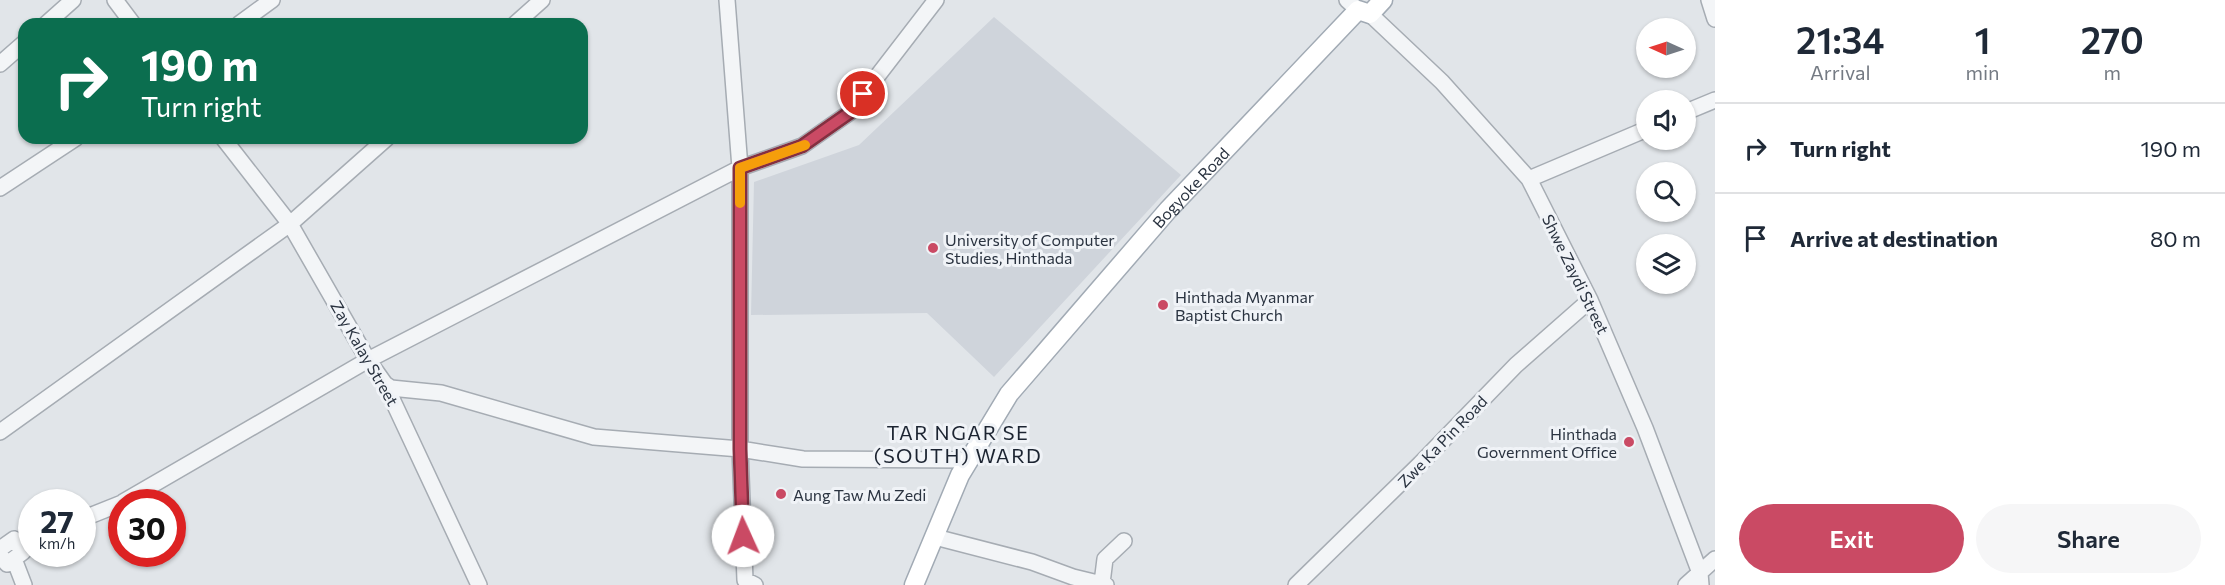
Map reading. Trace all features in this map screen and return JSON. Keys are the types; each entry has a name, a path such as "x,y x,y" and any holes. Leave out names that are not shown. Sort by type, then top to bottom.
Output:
{"main road":[{"name":"Bogyoke Road","path":"914,585 960,475 1009,394 1168,210 1358,8 1383,0"}],"street":[{"path":"53,18 73,0"},
{"path":"115,0 129,18"},
{"path":"247,18 272,0"},
{"path":"522,18 542,0"},
{"path":"727,0 740,168 740,449 745,580 755,585"},
{"path":"146,489 368,360 740,168 802,146 849,113 936,0"},
{"path":"1709,0 1715,19"},
{"name":"Shwe Zaydi Street","path":"1358,8 1442,82 1529,179 1590,300 1645,428 1702,581"},
{"path":"0,64 18,48"},
{"path":"1696,108 1715,100"},
{"path":"1529,179 1636,134"},
{"path":"0,188 67,144"},
{"name":"Zay Kalay Street","path":"228,144 291,224 368,360 386,384 479,585"},
{"path":"0,432 291,224 380,144"},
{"name":"Zwe Ka Pin Road","path":"1296,585 1420,464 1516,365 1590,300"},
{"path":"386,384 391,388 441,393 594,437 740,449 802,459 969,460"},
{"path":"934,537 1032,562 1073,577 1104,584 1105,559 1124,541"},
{"path":"10,546 24,585"},
{"path":"1686,585 1702,581 1715,559"}],"shaded area":[{"name":"University of Computer Studies, Hinthada","path":"994,17 1181,175 994,377 927,313 751,315 754,182 859,145"}],"slow traffic":[{"path":"740,203 740,168 805,145"}],"place":[{"name":"University of Computer Studies, Hinthada","path":"933,248"},
{"name":"Hinthada Myanmar Baptist Church","path":"1163,305"},
{"name":"Hinthada Government Office","path":"1629,442"},
{"name":"Aung Taw Mu Zedi","path":"781,494"}],"district":[{"name":"TAR NGAR SE (SOUTH) WARD","path":"958,444"}],"route":[{"path":"743,536 740,449 740,168 802,146 849,113 863,94"}]}
